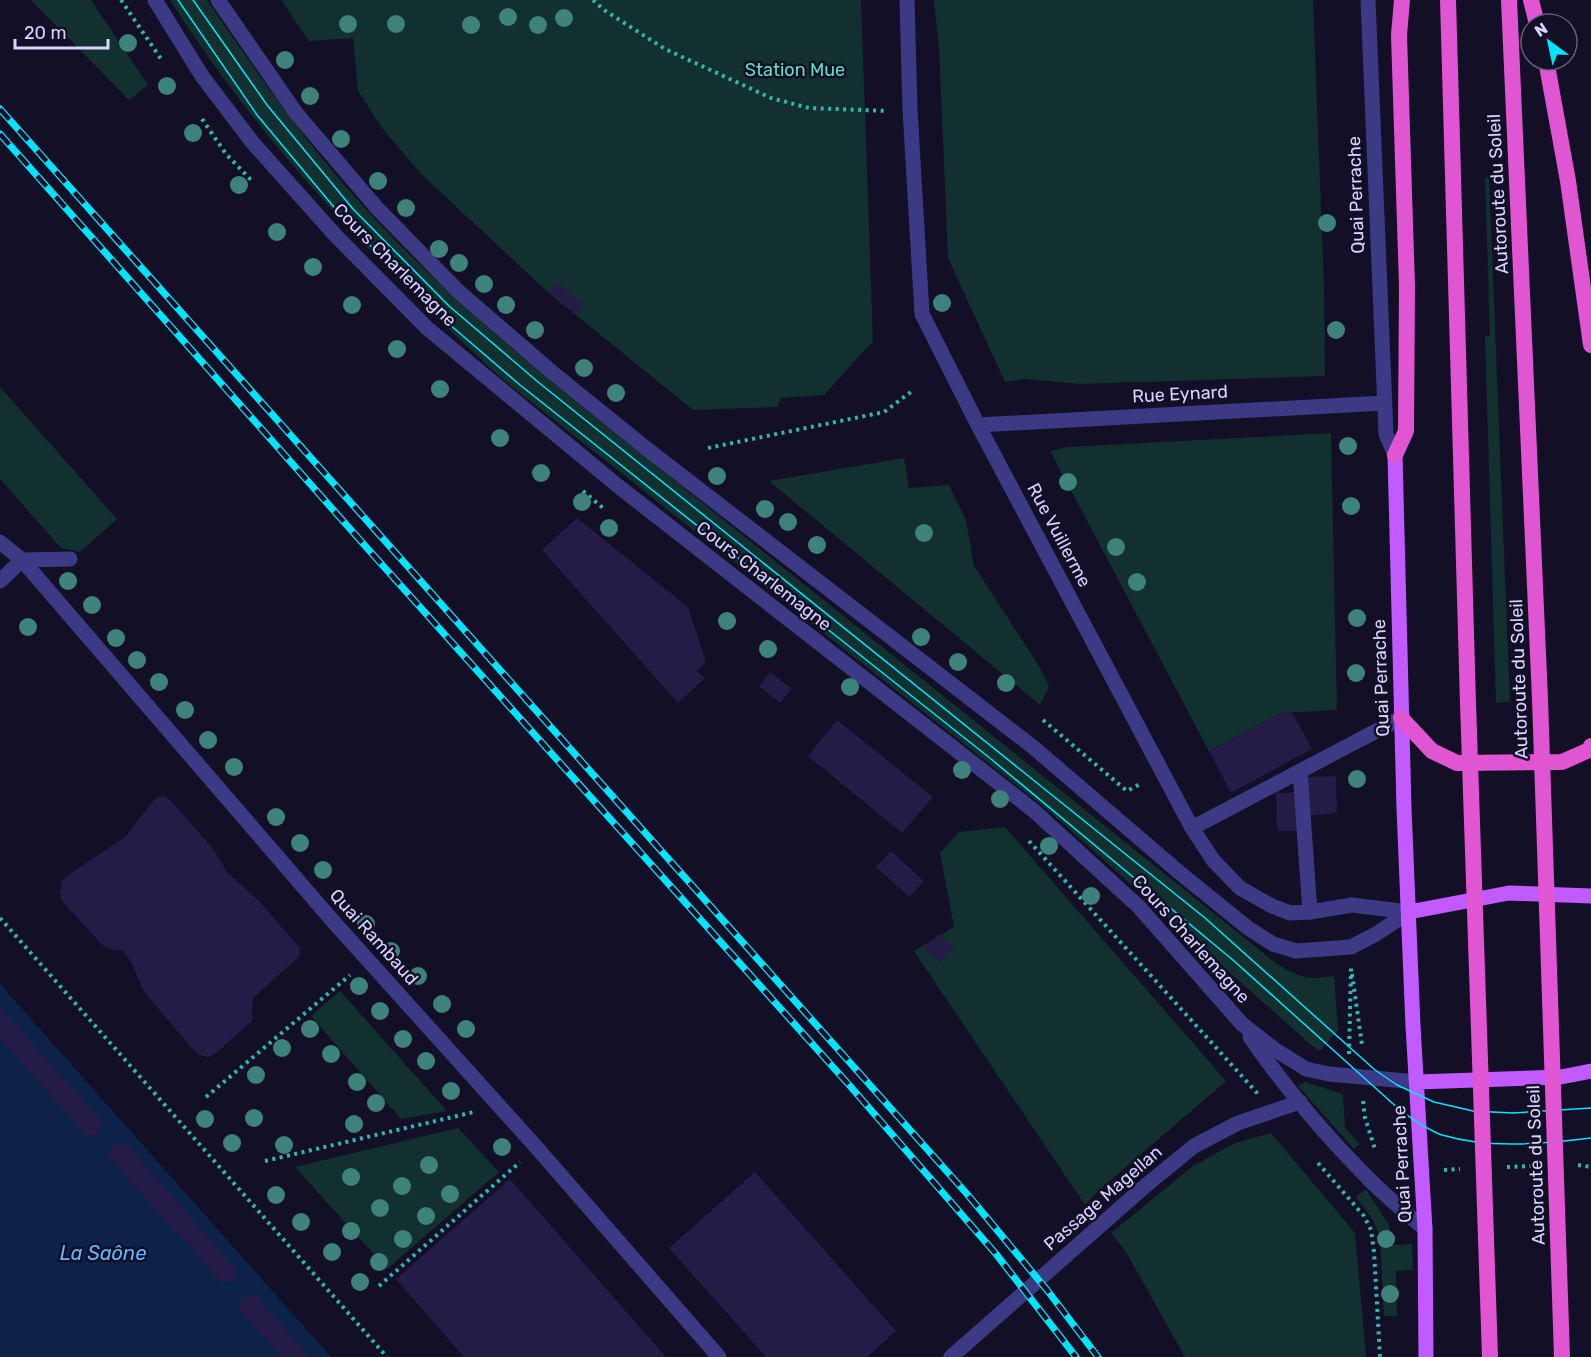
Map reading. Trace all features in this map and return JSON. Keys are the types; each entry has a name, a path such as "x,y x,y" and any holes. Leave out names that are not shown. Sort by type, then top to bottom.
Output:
{"highway":[{"path":"1395,455 1406,431 1407,286 1400,34 1402,0"},
{"path":"1448,0 1490,1357"},
{"name":"Autoroute du Soleil","path":"1509,0 1540,699 1562,1357"},
{"path":"1548,72 1568,181 1591,345"},
{"path":"1401,718 1432,751 1457,763 1562,762 1591,747"}],"main road":[{"name":"Quai Perrache","path":"1395,455 1401,718 1425,1229 1426,1357"},
{"path":"1409,912 1509,893 1591,896"},
{"path":"1417,1082 1561,1077 1591,1071"}],"street":[{"name":"Cours Charlemagne","path":"156,0 202,76 252,142 336,236 427,328 618,486 1033,810 1139,907 1242,1024 1274,1049 1306,1069 1329,1074 1417,1082"},
{"name":"Cours Charlemagne","path":"218,0 296,113 377,208 459,292 553,373 647,449 1034,747 1180,873 1248,928 1273,944 1296,951 1352,947 1409,912"},
{"name":"Rue Vuillerme","path":"907,0 910,109 922,314 978,425 1192,828 1213,860 1240,888 1290,913 1310,912 1352,904 1409,912"},
{"name":"Quai Perrache","path":"1368,0 1384,403 1386,434 1395,455"},
{"name":"Rue Eynard","path":"978,425 1384,403"},
{"name":"Quai Rambaud","path":"0,542 22,561 331,919 537,1148 719,1357"},
{"path":"0,581 22,561 70,559"},
{"path":"1192,828 1401,718"},
{"path":"1300,771 1310,912"},
{"path":"1242,1024 1272,1068 1364,1175 1425,1229"},
{"name":"Passage Magellan","path":"951,1357 1143,1187 1194,1146 1238,1123 1300,1102"}],"path":[{"path":"593,0 604,10 665,49 771,98 809,108 883,111 910,109"},
{"path":"708,448 884,412 912,391"},
{"path":"1043,720 1127,791 1145,782"},
{"path":"0,918 387,1357"},
{"path":"1352,947 1348,1046 1351,1068 1361,1076 1364,1114"},
{"path":"206,1097 368,959"},
{"path":"1352,969 1362,1044"},
{"path":"1360,1095 1375,1153"},
{"path":"265,1161 499,1106"},
{"path":"379,1286 537,1148"},
{"name":"Quai Perrache","path":"1347,1197 1364,1216 1371,1230 1380,1357"}],"green space":[{"path":"31,0 91,0 148,85 129,100"},
{"path":"170,0 207,0 288,114 353,195 440,284 552,382 1277,964 1304,977 1334,976 1338,1030 1320,1051 1050,812 501,378 410,291 323,200 243,103 205,53"},
{"name":"Station Mue","path":"281,0 861,0 873,341 824,395 781,398 777,407 693,410 550,294 421,174 382,128 358,91 353,38 309,41"},
{"path":"934,0 1313,0 1324,286 1325,376 1080,384 1026,379 1005,382 948,258 939,48"},
{"path":"1485,177 1489,177 1510,702 1496,703 1485,336 1490,336"},
{"path":"0,387 117,519 80,552 61,548 0,479"},
{"path":"1331,433 1337,710 1281,713 1209,751 1050,451 1068,447"},
{"path":"904,458 909,488 949,485 966,520 974,566 1041,669 1049,687 1040,705 769,481"},
{"path":"1005,827 1226,1081 1098,1191 1085,1205 914,951 954,927 940,853 959,832"},
{"path":"340,991 447,1111 401,1119 311,1016"},
{"path":"1305,1082 1343,1094 1345,1128 1360,1144 1354,1149 1298,1086"},
{"path":"458,1128 499,1172 387,1269 295,1167"},
{"path":"1271,1133 1355,1233 1366,1357 1185,1357 1126,1252 1111,1233 1193,1166 1235,1143"},
{"path":"1366,1189 1389,1225 1394,1245 1412,1244 1413,1270 1396,1271 1397,1316 1384,1316 1380,1237 1373,1220 1356,1197"}],"water":[{"name":"La Saône","path":"0,984 331,1357 0,1357"}],"building":[{"path":"557,283 584,305 577,315 549,293"},
{"path":"577,518 688,607 706,662 697,671 705,678 678,703 542,550"},
{"path":"770,672 792,689 780,703 759,686"},
{"path":"1292,712 1312,749 1231,793 1209,751 1281,713"},
{"path":"837,720 933,797 902,833 808,756"},
{"path":"1336,776 1337,813 1306,816 1306,831 1277,831 1276,793 1306,792 1306,777"},
{"path":"164,796 214,850 227,872 258,900 300,948 299,957 253,998 252,1021 215,1054 208,1057 197,1054 144,992 130,960 123,951 102,945 62,901 60,893 62,881 68,875 125,837 154,800"},
{"path":"891,851 924,881 909,897 876,867"},
{"path":"938,934 954,948 940,963 924,949"},
{"path":"0,1007 101,1120 103,1130 98,1134 87,1136 0,1039"},
{"path":"116,1143 127,1145 235,1268 238,1278 222,1283 108,1157 110,1147"},
{"path":"755,1172 896,1331 867,1357 766,1357 669,1248"},
{"path":"510,1179 666,1357 464,1357 396,1279"},
{"path":"248,1295 258,1298 310,1357 282,1357 239,1310 241,1300"}],"tram line":[{"path":"178,0 257,115 343,218 442,318 520,385 991,759 1234,961 1401,1111 1436,1133 1478,1142 1516,1144 1591,1138"},
{"path":"193,0 267,105 353,209 449,306 538,382 1205,918 1375,1070 1397,1085 1434,1102 1473,1111 1513,1113 1591,1108"}],"railway":[{"path":"0,109 967,1194 1047,1290 1098,1357"},
{"path":"0,134 367,548 850,1086 996,1254 1076,1357"}]}
